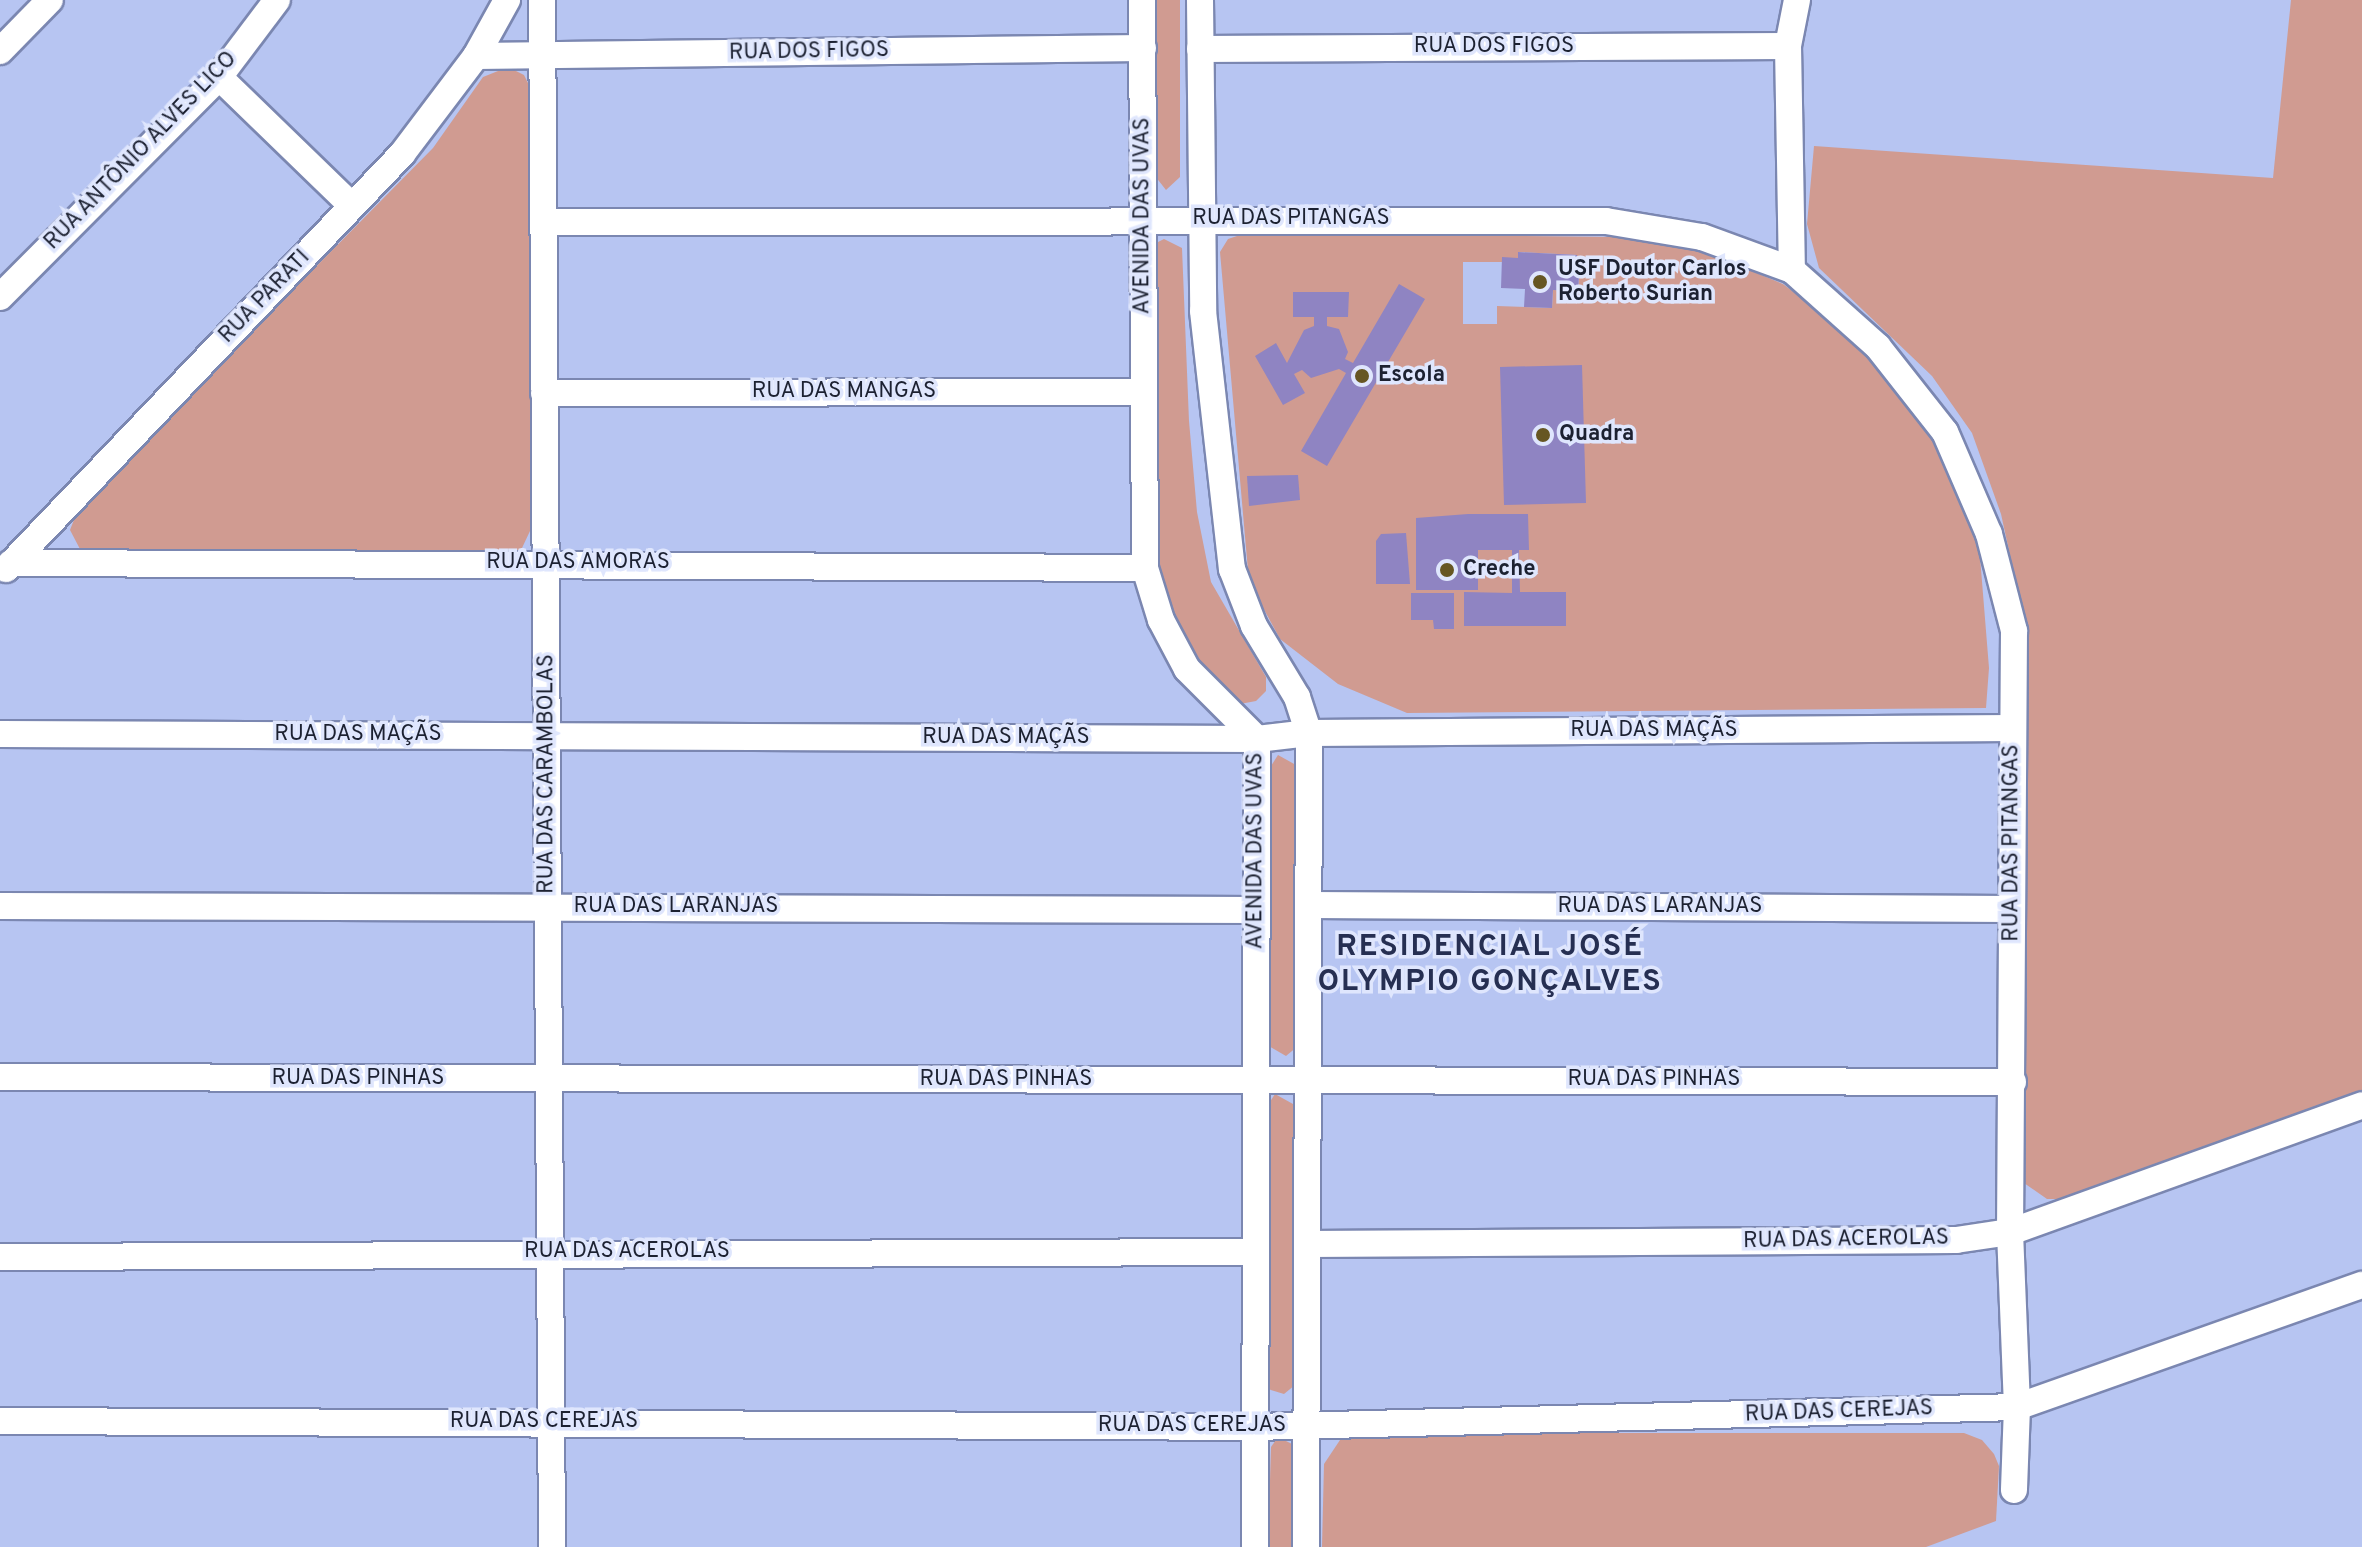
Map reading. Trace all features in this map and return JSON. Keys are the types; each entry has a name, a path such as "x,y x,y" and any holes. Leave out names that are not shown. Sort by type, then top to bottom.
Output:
{"street":[{"path":"0,51 50,0"},
{"name":"RUA ANTÔNIO ALVES LICO","path":"0,297 219,77 277,0"},
{"name":"RUA PARATI","path":"4,563 402,154 476,56 507,0"},
{"name":"RUA DAS CARAMBOLAS","path":"542,0 552,1547"},
{"name":"AVENIDA DAS UVAS","path":"1142,0 1145,568 1161,620 1187,669 1257,739 1255,1547"},
{"path":"1200,0 1203,311 1232,569 1254,626 1297,697 1309,733 1311,905 1306,1547"},
{"path":"1792,270 1788,46 1797,0"},
{"name":"RUA DOS FIGOS","path":"1200,49 1788,46"},
{"name":"RUA DOS FIGOS","path":"476,56 1143,48"},
{"path":"219,77 352,206"},
{"name":"RUA DAS PITANGAS","path":"543,222 1143,221 1202,218 1606,221 1702,237 1792,270 1878,347 1945,432 1989,534 2014,631 2010,909 2013,1082 2010,1232 2017,1407 2014,1490"},
{"name":"RUA DAS MANGAS","path":"544,393 1144,392"},
{"name":"RUA DAS AMORAS","path":"4,563 545,562 1145,568"},
{"name":"RUA DAS MAÇÃS","path":"0,734 1257,739 1309,733 2012,728"},
{"name":"RUA DAS LARANJAS","path":"1311,905 2010,909"},
{"name":"RUA DAS LARANJAS","path":"0,906 1256,910"},
{"name":"RUA DAS PINHAS","path":"0,1077 549,1081 1309,1078 2013,1082"},
{"name":"RUA DAS ACEROLAS","path":"1308,1244 1956,1240 2010,1232 2362,1105"},
{"name":"RUA DAS ACEROLAS","path":"0,1257 550,1252 1255,1252"},
{"name":"RUA DAS CEREJAS","path":"0,1421 1307,1427 2017,1407 2362,1285"}],"shaded area":[{"path":"1156,0 1180,0 1180,177 1166,190 1155,176"},
{"path":"2291,0 2362,0 2362,1090 2059,1199 2047,1199 2024,1183 2017,1170 2023,615 2001,514 1972,433 1932,376 1819,268 1807,224 1814,146 2273,178"},
{"path":"508,67 524,75 532,91 530,531 522,548 515,553 81,551 70,530 79,507 433,148 483,77"},
{"path":"1246,233 1620,237 1699,249 1783,284 1865,346 1936,434 1978,532 1989,668 1986,708 1407,713 1338,684 1280,639 1249,582 1220,252 1228,239","holes":["1519,252 1577,255 1577,270 1568,269 1567,275 1579,276 1578,291 1553,290 1552,308 1497,306 1497,324 1463,324 1463,262 1502,262 1518,258"]},
{"path":"1164,239 1182,248 1189,421 1197,512 1211,582 1266,677 1266,691 1256,701 1240,704 1223,693 1195,654 1168,606 1152,534 1154,244"},
{"path":"1278,755 1296,765 1298,1046 1286,1056 1267,1045 1271,766"},
{"path":"1275,1094 1293,1104 1295,1385 1284,1394 1268,1389 1268,1105"},
{"path":"1360,1433 1964,1433 1982,1440 1999,1466 1996,1521 1926,1547 1322,1547 1324,1464 1340,1440"},
{"path":"1278,1437 1296,1446 1294,1547 1268,1547 1271,1447"}],"building":[{"name":"USF Doutor Carlos Roberto Surian","path":"1518,252 1577,255 1577,270 1568,269 1567,275 1579,276 1578,291 1553,290 1552,308 1524,307 1525,289 1501,288 1502,257 1518,258"},
{"name":"Escola","path":"1399,284 1425,299 1327,466 1301,451 1346,373 1339,369 1311,378 1302,370 1294,374 1305,393 1283,405 1255,356 1276,343 1287,363 1304,330 1314,326 1314,317 1293,317 1293,292 1349,292 1348,317 1327,317 1327,326 1339,329 1348,352 1345,359 1353,363"},
{"name":"Quadra","path":"1582,365 1586,503 1504,505 1500,367"},
{"path":"1298,475 1300,500 1249,506 1247,476"},
{"name":"Creche","path":"1528,514 1529,550 1519,550 1520,592 1566,592 1566,626 1464,626 1464,592 1512,593 1512,550 1478,550 1478,590 1416,590 1416,518"},
{"path":"1406,533 1410,584 1376,584 1376,541 1381,534"},
{"path":"1411,593 1454,593 1454,629 1434,629 1433,620 1411,620"}],"place":[{"name":"USF Doutor Carlos Roberto Surian","path":"1540,282"},
{"name":"Escola","path":"1362,376"},
{"name":"Quadra","path":"1543,435"},
{"name":"Creche","path":"1447,570"}],"district":[{"name":"RESIDENCIAL JOSÉ OLYMPIO GONÇALVES","path":"1490,965"}]}
